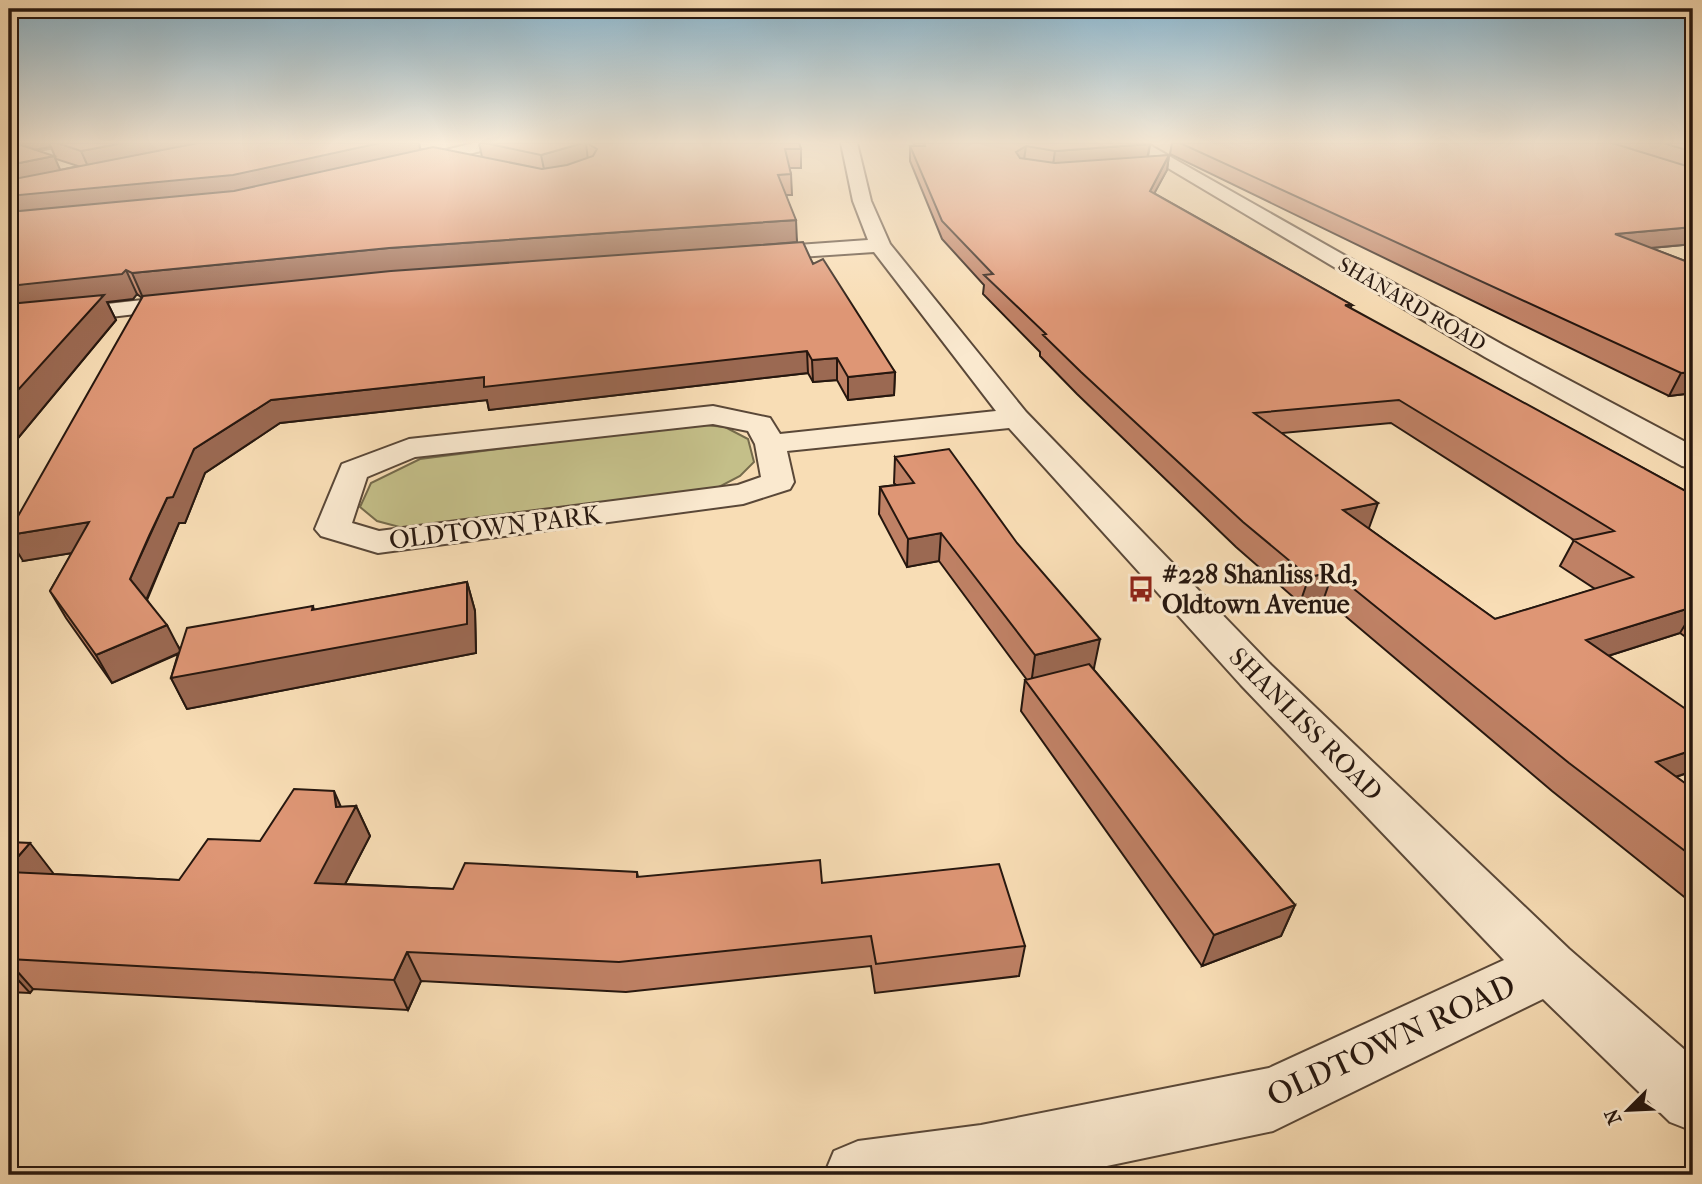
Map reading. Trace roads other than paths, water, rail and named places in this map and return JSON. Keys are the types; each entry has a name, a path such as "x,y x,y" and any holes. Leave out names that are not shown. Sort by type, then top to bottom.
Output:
{"street":[{"name":"SHANLISS ROAD","path":"861,198 880,245 1016,418 1256,675 1549,967 1693,1100"},
{"name":"SHANARD ROAD","path":"1244,198 1494,351 1693,459"},
{"path":"733,256 880,245"},
{"path":"9,322 204,300"},
{"name":"OLDTOWN PARK","path":"713,415 759,424 770,444 778,482 743,494 378,542 333,529 353,471 409,448 713,415"},
{"path":"770,444 1016,418"},
{"name":"OLDTOWN ROAD","path":"858,1175 981,1159 1273,1099 1549,967"}],"place":[{"name":"#228 Shanliss Rd, Oldtown Avenue","path":"1141,589"}]}
